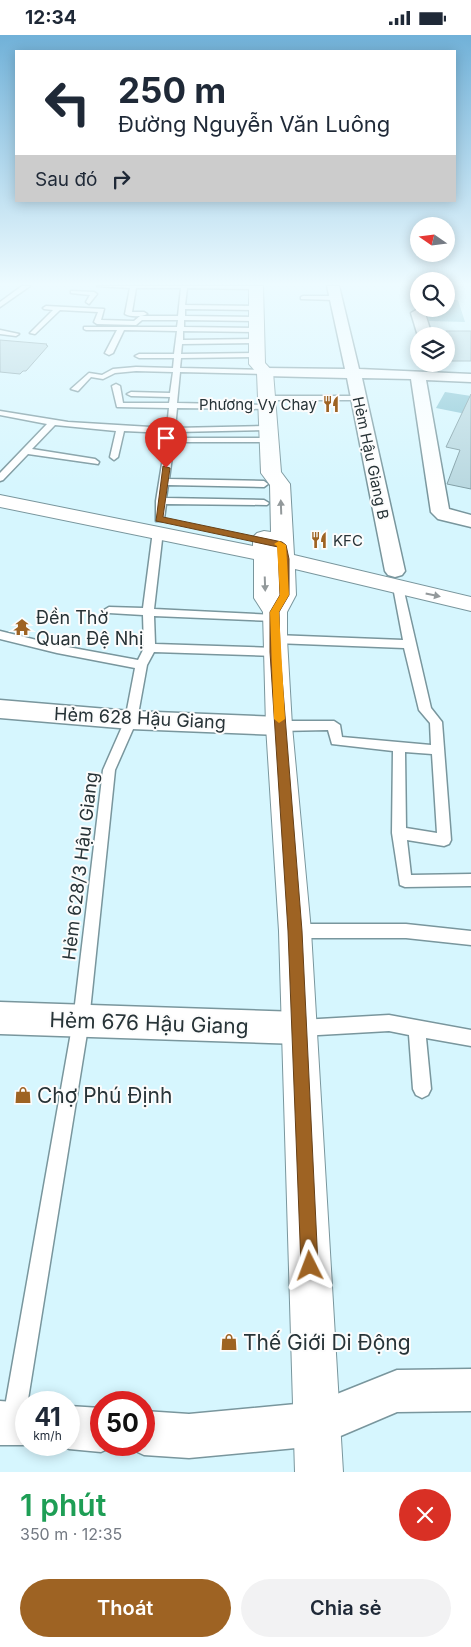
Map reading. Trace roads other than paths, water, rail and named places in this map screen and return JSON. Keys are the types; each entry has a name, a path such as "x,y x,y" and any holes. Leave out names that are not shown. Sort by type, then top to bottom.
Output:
{"main road":[{"path":"257,353 257,364 265,376 269,434 266,486 273,549 285,595 275,630 295,931 319,1472"},
{"path":"265,376 273,364 271,353"},
{"path":"266,486 280,484 273,549"},
{"path":"0,487 159,517 273,549 396,579 471,604"},
{"path":"0,501 159,517"},
{"path":"396,579 471,588"}],"street":[{"name":"Hẻm Hậu Giang B","path":"348,353 396,579"},
{"path":"265,376 353,373 418,375 428,372"},
{"path":"442,372 471,379"},
{"path":"418,375 440,512 471,521"},
{"name":"Hẻm 628 Hậu Giang","path":"0,709 131,720 280,726"},
{"name":"Hẻm 676 Hậu Giang","path":"0,1018 298,1028"},
{"path":"155,1434 189,1436 317,1424 398,1391 471,1390"}],"lane":[{"path":"139,355 178,356 187,353"},
{"path":"178,356 148,611 150,648 275,630"},
{"path":"75,389 89,375 103,377 113,367 176,375 265,376"},
{"path":"176,375 186,379"},
{"path":"206,379 265,376"},
{"path":"116,385 120,405 173,407 357,398"},
{"path":"130,394 174,395"},
{"path":"0,413 52,424 170,436 269,434"},
{"path":"0,478 52,424"},
{"path":"114,457 120,430"},
{"path":"26,451 95,462"},
{"path":"164,482 266,486"},
{"path":"159,517 266,486"},
{"name":"Hẻm Hậu Giang B","path":"396,579 425,710 436,722 444,840 399,833"},
{"path":"109,611 148,611 275,630 409,644"},
{"path":"0,635 57,649 141,665"},
{"name":"Hẻm 628/3 Hậu Giang","path":"13,1423 80,1021 108,769 131,720 141,665 150,648"},
{"path":"280,726 334,725 336,741 438,750"},
{"path":"399,746 399,833 405,881 471,880"},
{"path":"295,931 406,931 471,938"},
{"path":"298,1028 389,1023 471,1038"},
{"path":"417,1027 422,1089"}],"place":[{"name":"Phương Vy Chay","path":"331,404"},
{"name":"KFC","path":"319,540"},
{"name":"Đền Thờ Quan Đệ Nhị","path":"22,627"},
{"name":"Chợ Phú Định","path":"23,1095"},
{"name":"Thế Giới Di Động","path":"229,1342"}]}
